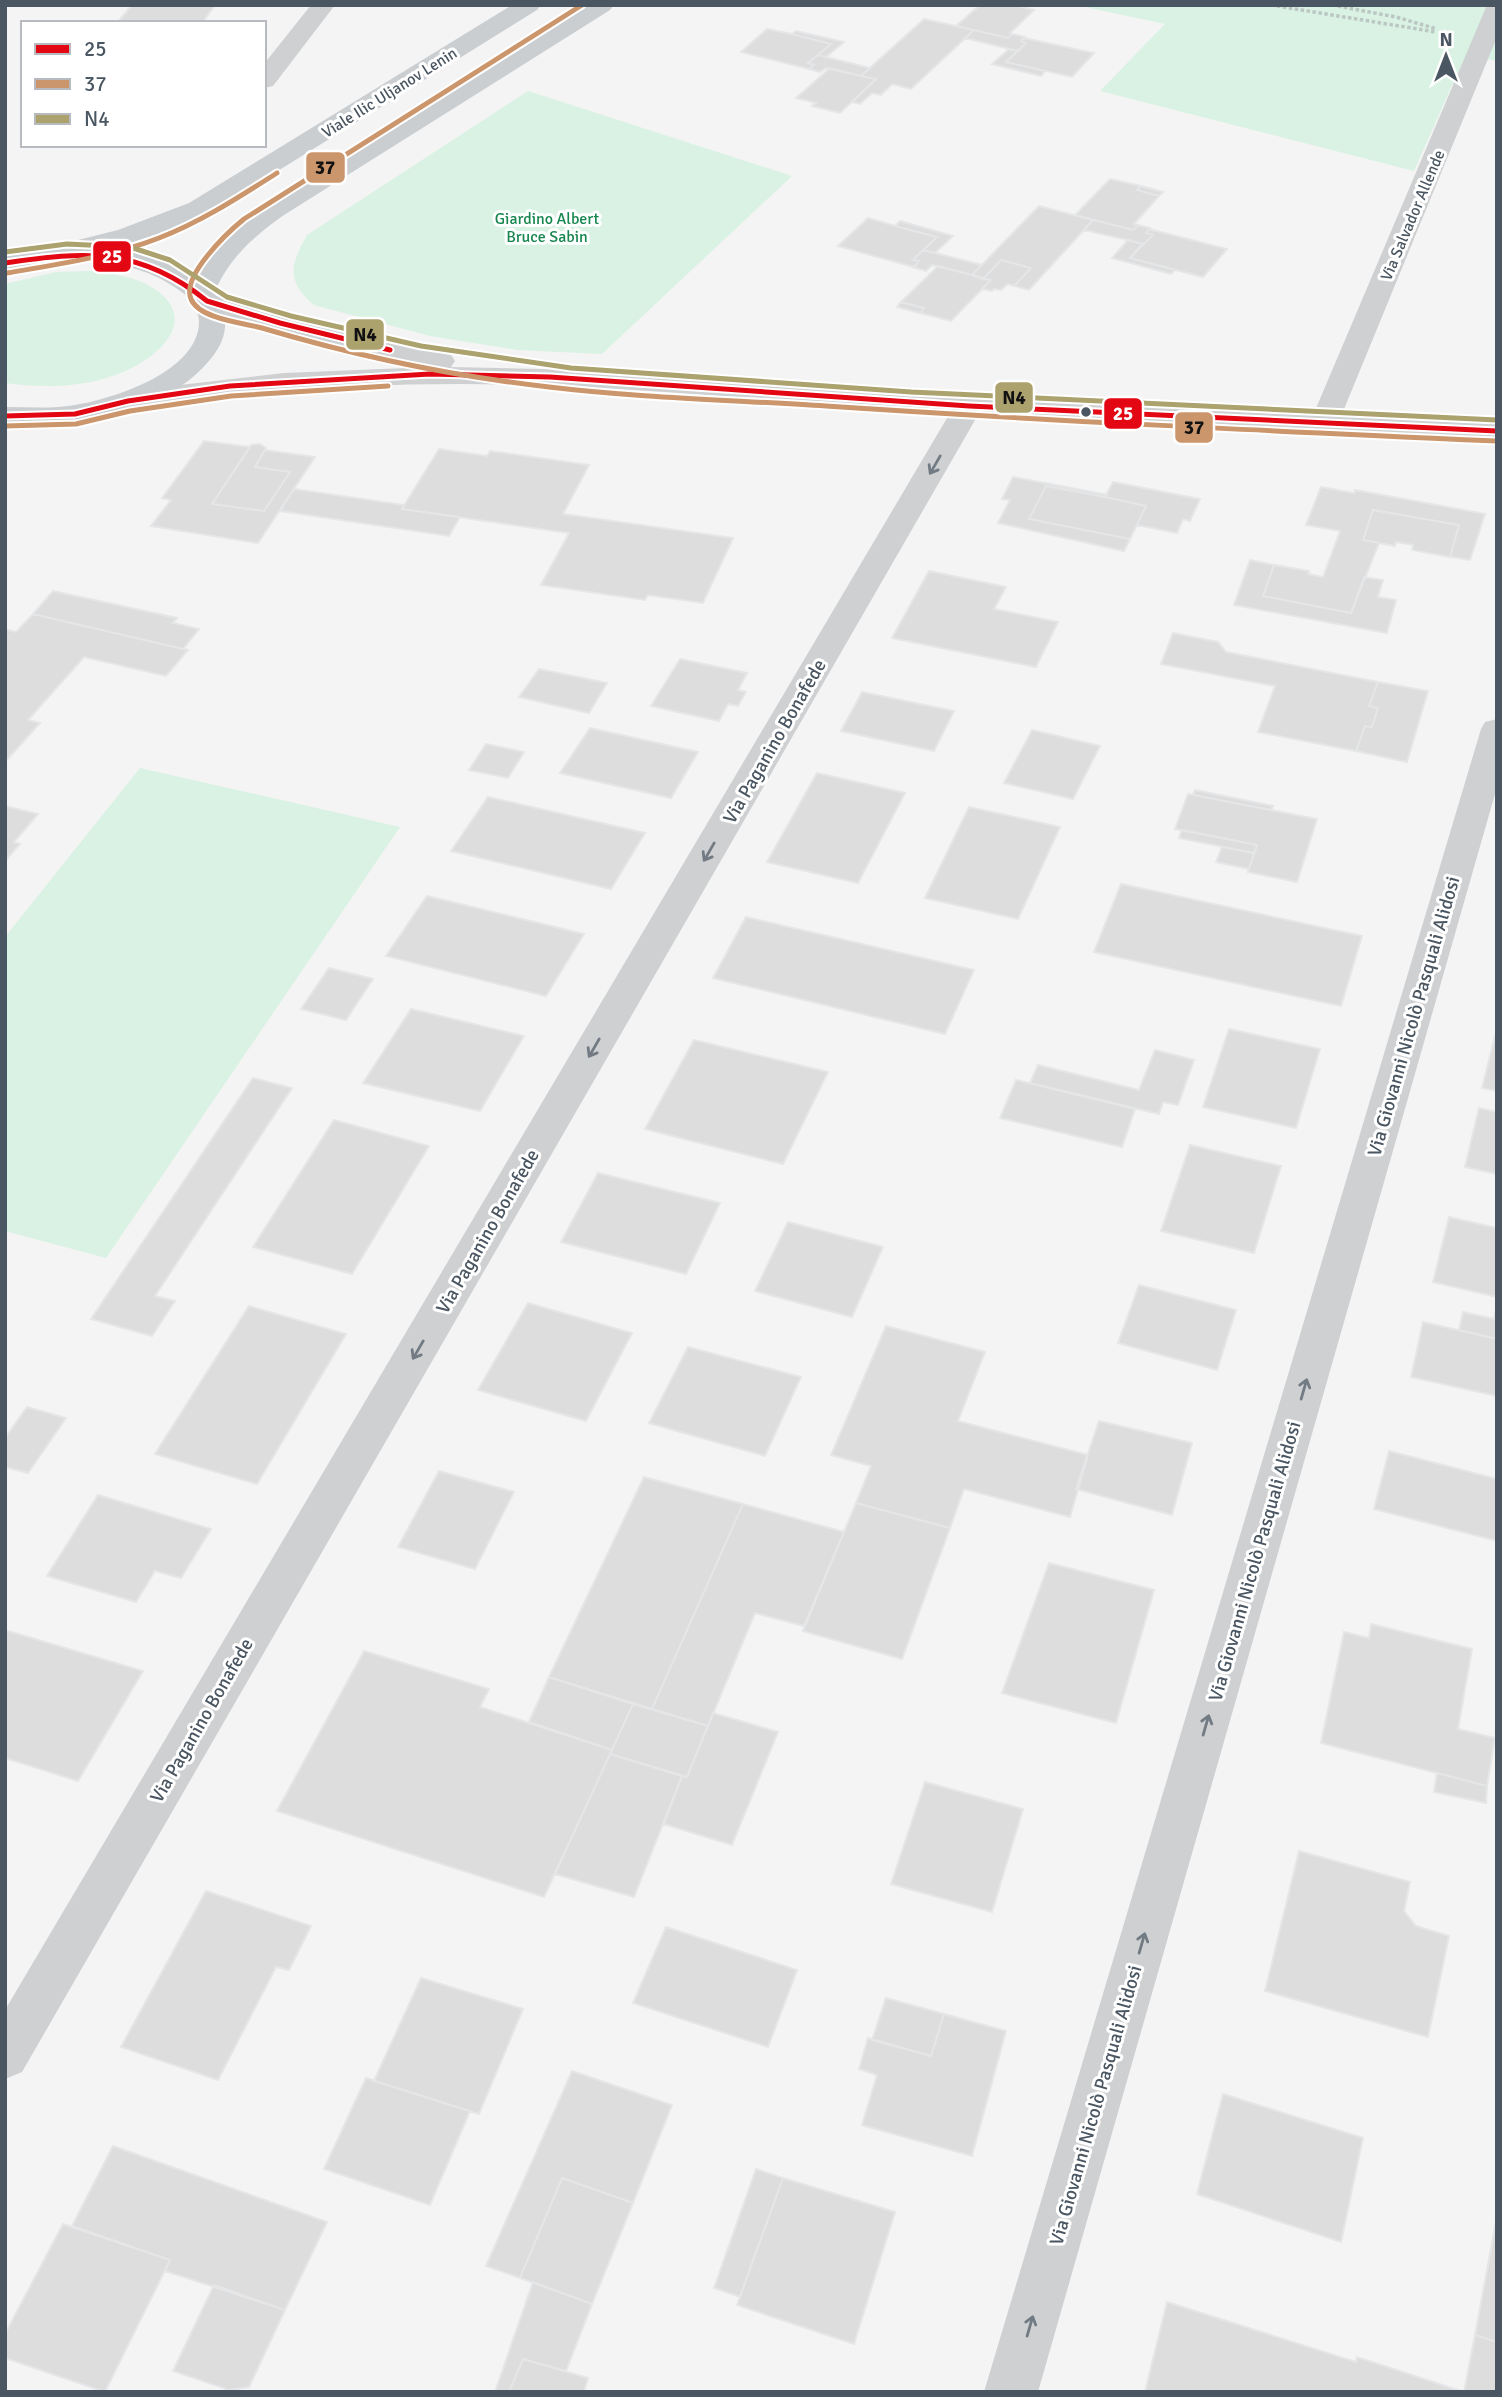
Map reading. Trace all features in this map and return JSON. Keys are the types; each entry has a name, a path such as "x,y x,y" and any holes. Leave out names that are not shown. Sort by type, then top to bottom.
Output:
{"main road":[{"name":"Viale Ilic Uljanov Lenin","path":"55,254 139,234 198,209 529,5"},
{"path":"204,297 219,254 265,216 602,5"},
{"path":"5,416 75,414 128,401 155,389 195,361 207,345 212,329 212,315 204,297 184,279 162,268 135,260 86,254 55,254 6,263"}],"street":[{"path":"266,78 323,5"},
{"name":"Via Salvador Allende","path":"1325,422 1497,8"},
{"path":"204,297 280,323 424,358 550,377"},
{"path":"128,401 207,389 430,374 550,377 970,406 1497,431"},
{"name":"Via Paganino Bonafede","path":"5,2056 970,406"},
{"name":"Via Giovanni Nicolò Pasquali Alidosi","path":"1011,2392 1497,729"}],"path":[{"path":"1271,5 1445,32 1396,17 1332,5"}],"green space":[{"path":"1076,5 1497,5 1497,61 1476,57 1465,87 1452,85 1414,171 1100,91 1165,24"},
{"name":"Giardino Albert Bruce Sabin","path":"528,91 792,176 602,354 517,350 430,336 314,305 305,296 295,280 294,264 307,235"},
{"path":"91,271 139,281 153,288 168,301 174,314 174,326 168,338 146,360 104,379 62,386 5,383 5,284 56,272"},
{"path":"140,768 400,827 106,1258 5,1231 5,937"}],"building":[{"path":"132,5 215,5 203,21 119,21"},
{"path":"980,5 1015,5 1034,10 1008,38 956,26"},
{"path":"924,19 974,30 911,89 892,84 881,95 872,93 860,104 852,102 876,79 861,76"},
{"path":"767,29 831,44 808,63 814,65 809,69 741,52"},
{"path":"974,30 1008,38 1013,34 1025,37 1021,41 1026,43 1018,51 965,38"},
{"path":"796,31 844,42 826,57 818,55 831,44 792,34"},
{"path":"1024,38 1094,53 1072,77 1006,62 1026,43 1021,41"},
{"path":"1009,49 1018,51 1006,62 1045,71 1041,76 992,64"},
{"path":"818,55 870,68 861,76 826,68 820,72 809,69 814,65 808,63"},
{"path":"830,68 876,79 840,113 812,106 816,103 796,98"},
{"path":"1110,179 1141,186 1137,190 1159,196 1134,224 1138,225 1133,230 1075,215"},
{"path":"1141,186 1163,192 1159,196 1137,190"},
{"path":"1039,206 1093,220 1029,290 1014,286 1031,268 1001,260 983,279 972,275"},
{"path":"868,218 937,237 913,260 919,261 914,267 838,246"},
{"path":"1093,220 1133,230 1138,225 1150,228 1146,233 1153,235 1144,244 1084,230"},
{"path":"900,221 953,236 935,253 923,250 937,237 895,226"},
{"path":"1149,229 1227,249 1203,277 1130,258 1153,235 1146,233"},
{"path":"1128,240 1142,244 1130,258 1175,270 1171,274 1112,258"},
{"path":"923,250 982,265 972,275 932,265 926,271 913,267 919,261 913,260"},
{"path":"1001,260 1031,268 1014,286 1008,284 1001,290 992,291 982,289 991,280 983,279"},
{"path":"938,266 991,280 951,321 920,313 924,308 901,302"},
{"path":"901,302 924,308 920,313 897,307"},
{"path":"204,441 250,447 212,504 264,511 290,472 255,467 265,450 315,457 258,543 151,526 171,500 162,498"},
{"path":"260,444 266,448 255,467 290,472 264,511 212,504 251,445"},
{"path":"439,449 487,456 490,451 589,465 563,514 733,538 703,603 648,595 645,600 541,585 569,533 402,509"},
{"path":"1013,477 1107,495 1105,497 1046,486 1029,519 1130,539 1124,551 998,523 1010,500 1002,499"},
{"path":"1113,482 1200,499 1190,521 1183,519 1177,533 1137,525 1146,506 1105,497"},
{"path":"1046,486 1146,506 1130,539 1029,519"},
{"path":"1321,487 1354,493 1355,490 1485,514 1470,560 1450,557 1459,525 1373,510 1363,540 1379,543 1351,613 1263,596 1274,565 1309,571 1308,574 1323,577 1340,531 1306,525"},
{"path":"294,489 404,505 402,509 460,517 449,536 280,511"},
{"path":"1373,510 1459,525 1450,557 1412,550 1413,545 1396,542 1395,546 1363,540"},
{"path":"1250,560 1274,565 1263,596 1351,613 1364,577 1383,580 1378,597 1396,600 1387,633 1234,605"},
{"path":"929,571 1006,587 994,609 1058,622 1036,667 892,638"},
{"path":"53,591 177,618 173,623 199,629 183,649 33,614"},
{"path":"33,614 188,650 166,676 84,657 28,720 40,723 5,762 5,629 16,632"},
{"path":"1173,633 1218,642 1226,652 1378,682 1369,706 1378,708 1372,727 1365,726 1356,751 1258,732 1275,686 1161,664"},
{"path":"680,659 747,673 738,690 746,692 738,706 728,704 719,721 651,706"},
{"path":"539,669 607,683 589,713 519,697"},
{"path":"1378,682 1428,691 1407,762 1356,751 1365,726 1372,727 1378,708 1369,706"},
{"path":"862,692 954,711 934,751 841,731"},
{"path":"590,728 698,752 671,798 560,773"},
{"path":"1032,730 1100,746 1073,799 1004,783"},
{"path":"486,744 524,752 508,778 469,770"},
{"path":"817,773 905,793 858,883 767,862"},
{"path":"1195,790 1273,806 1271,810 1193,795"},
{"path":"1188,794 1317,819 1297,882 1248,872 1257,845 1175,829"},
{"path":"488,797 645,833 611,889 451,851"},
{"path":"5,806 38,814 14,842 20,844 5,861"},
{"path":"969,807 1060,827 1018,919 925,898"},
{"path":"1182,830 1257,845 1254,853 1179,838"},
{"path":"1222,847 1254,853 1249,869 1216,862"},
{"path":"1121,884 1362,936 1341,1006 1094,952"},
{"path":"427,896 584,934 546,996 386,956"},
{"path":"746,917 974,970 945,1034 713,978"},
{"path":"329,968 373,979 346,1020 301,1009"},
{"path":"411,1009 524,1036 480,1111 363,1083"},
{"path":"1497,1028 1497,1091 1482,1088"},
{"path":"1229,1029 1320,1049 1296,1128 1203,1107"},
{"path":"694,1040 828,1072 783,1164 645,1129"},
{"path":"1155,1050 1194,1060 1178,1105 1163,1102 1159,1114 1030,1083 1038,1065 1139,1090"},
{"path":"253,1078 292,1088 155,1296 175,1301 152,1336 91,1319"},
{"path":"1016,1080 1135,1109 1122,1147 1000,1118"},
{"path":"1479,1108 1497,1112 1497,1174 1465,1167"},
{"path":"334,1120 429,1146 352,1274 253,1247"},
{"path":"1190,1145 1281,1166 1254,1253 1161,1231"},
{"path":"598,1173 720,1203 686,1274 561,1242"},
{"path":"1449,1217 1497,1228 1497,1297 1433,1282"},
{"path":"788,1222 883,1247 852,1317 755,1291"},
{"path":"1139,1285 1236,1310 1217,1370 1118,1343"},
{"path":"528,1303 632,1333 586,1421 478,1390"},
{"path":"1497,1305 1497,1339 1459,1330 1463,1312 1494,1319"},
{"path":"249,1306 346,1334 257,1484 155,1454"},
{"path":"1423,1322 1497,1339 1497,1396 1411,1377"},
{"path":"886,1326 985,1352 958,1421 1088,1455 1070,1517 964,1489 950,1528 856,1503 871,1466 831,1455"},
{"path":"688,1347 801,1377 765,1456 649,1423"},
{"path":"27,1407 66,1418 28,1473 5,1467 5,1438"},
{"path":"1099,1421 1192,1443 1172,1515 1076,1489"},
{"path":"1389,1451 1497,1479 1497,1541 1374,1509"},
{"path":"439,1471 514,1492 475,1569 398,1547"},
{"path":"644,1477 743,1504 652,1709 549,1677"},
{"path":"98,1495 211,1529 181,1578 155,1571 136,1602 47,1576"},
{"path":"856,1503 950,1528 902,1659 803,1631"},
{"path":"743,1504 844,1532 804,1626 755,1613 708,1726 652,1709"},
{"path":"1049,1563 1154,1590 1116,1723 1002,1693"},
{"path":"1371,1624 1472,1649 1458,1729 1495,1738 1487,1786 1321,1743 1344,1632 1369,1638"},
{"path":"5,1630 143,1671 78,1781 5,1758"},
{"path":"364,1651 489,1689 480,1707 612,1750 544,1897 277,1811"},
{"path":"549,1677 633,1704 612,1750 529,1722"},
{"path":"633,1704 708,1726 687,1777 610,1754"},
{"path":"713,1713 778,1732 732,1845 664,1824 682,1776 687,1777"},
{"path":"610,1754 682,1776 634,1897 555,1874"},
{"path":"1437,1773 1487,1786 1486,1803 1434,1792"},
{"path":"925,1782 1023,1809 992,1912 891,1884"},
{"path":"1299,1851 1410,1882 1404,1911 1416,1926 1449,1936 1428,2037 1265,1991"},
{"path":"206,1891 311,1926 289,1970 276,1967 218,2080 121,2047"},
{"path":"666,1927 797,1970 768,2047 633,2003"},
{"path":"421,1978 523,2009 479,2114 374,2081"},
{"path":"886,1998 944,2014 931,2056 872,2040"},
{"path":"944,2014 1006,2031 972,2156 862,2125 877,2075 859,2069 868,2038 931,2056"},
{"path":"572,2071 672,2105 633,2203 562,2178 520,2278 486,2266"},
{"path":"366,2078 470,2111 430,2205 324,2169"},
{"path":"1223,2094 1363,2138 1341,2242 1197,2194"},
{"path":"113,2146 327,2222 285,2310 165,2271 170,2260 72,2226"},
{"path":"756,2169 783,2178 740,2297 714,2288"},
{"path":"562,2178 633,2203 592,2304 520,2278"},
{"path":"783,2178 895,2212 854,2344 737,2305"},
{"path":"1497,2216 1497,2342 1475,2335"},
{"path":"63,2224 170,2260 105,2392 5,2358 5,2334"},
{"path":"533,2282 592,2304 566,2371 523,2359 509,2392 495,2392"},
{"path":"214,2285 285,2310 249,2387 229,2390 173,2371"},
{"path":"1167,2302 1356,2362 1357,2357 1464,2392 1145,2392"},
{"path":"1475,2335 1497,2342 1497,2392 1464,2392"},
{"path":"523,2359 588,2378 584,2392 509,2392"}],"transit line":[{"name":"37","path":"582,5 244,219 199,267 190,290 191,299 203,311 220,318 364,355 474,377 580,390 1064,421 1497,441"},
{"name":"37","path":"7,273 141,245 205,217 277,173"},
{"name":"N4","path":"5,252 67,244 130,247 170,260 227,297 291,316 421,346 571,368 911,392 1497,420"},
{"name":"25","path":"5,263 60,256 112,256 161,270 207,301"},
{"name":"25","path":"207,301 280,323 390,350"},
{"name":"25","path":"5,416 75,414 128,401 230,386 430,374 550,377 969,406 1497,431"},
{"name":"37","path":"5,426 76,424 130,411 231,396 388,386"}]}
